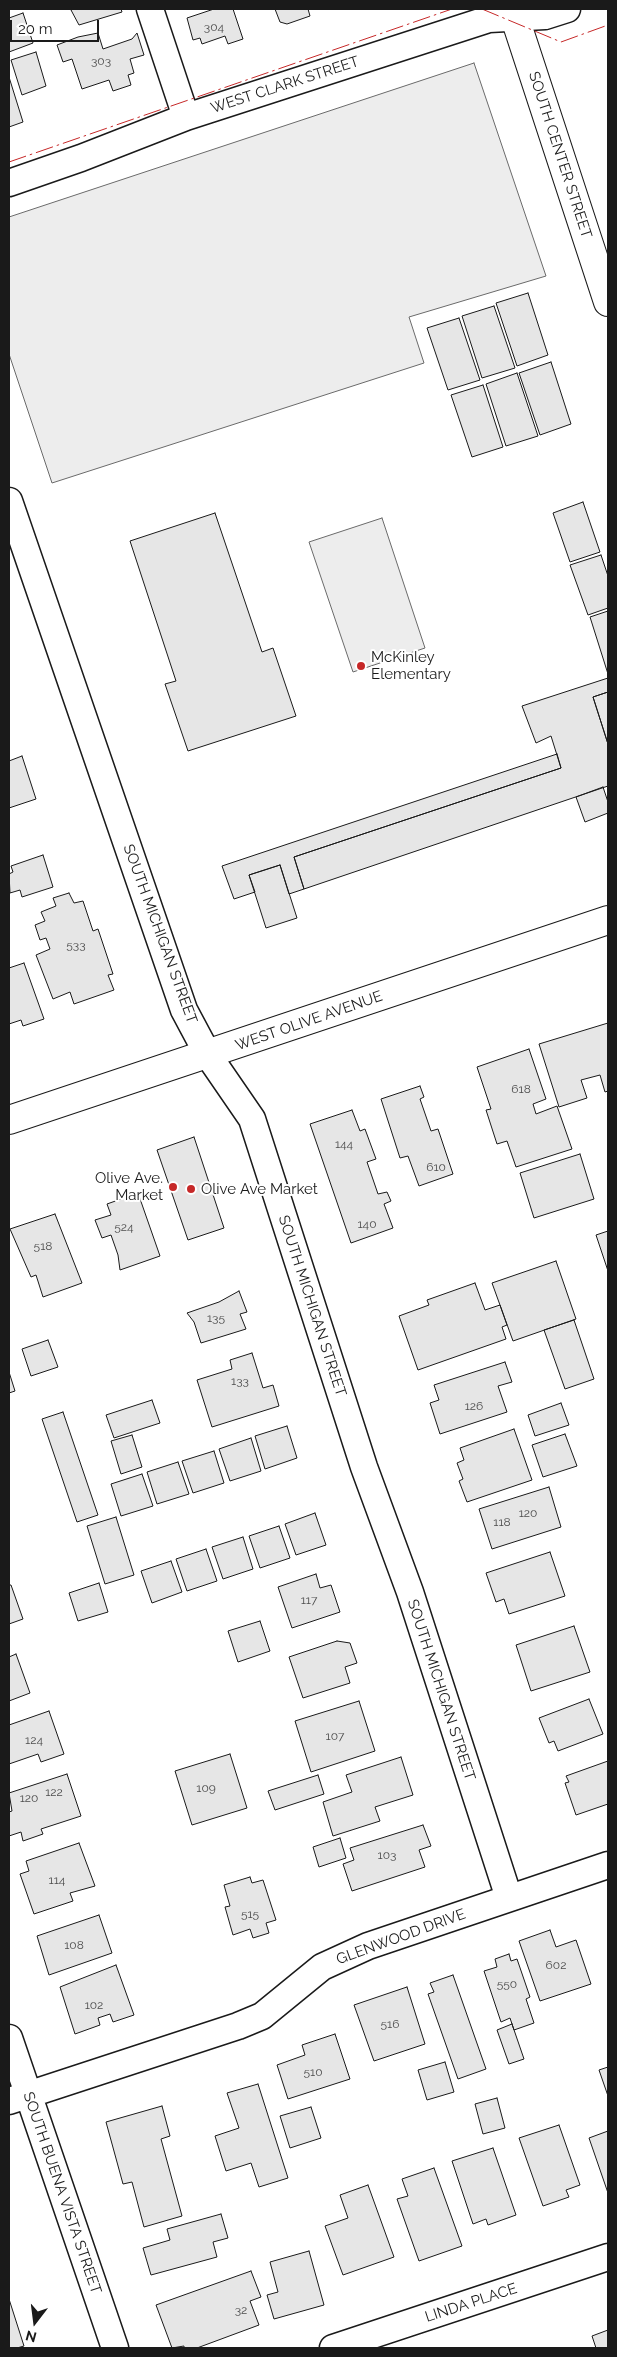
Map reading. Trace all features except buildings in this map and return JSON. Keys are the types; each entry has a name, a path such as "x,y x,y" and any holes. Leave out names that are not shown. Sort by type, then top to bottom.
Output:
{"street":[{"path":"150,9 186,117"},
{"name":"WEST CLARK STREET","path":"9,183 81,158 186,117 489,19 514,14 545,16 567,9"},
{"name":"SOUTH CENTER STREET","path":"514,14 608,302"},
{"name":"SOUTH MICHIGAN STREET","path":"9,501 184,1010 208,1055 252,1119 364,1467 410,1592 509,1898"},
{"name":"WEST OLIVE AVENUE","path":"9,1120 608,920"},
{"name":"GLENWOOD DRIVE","path":"18,2098 238,2026 262,2016 322,1967 368,1946 608,1865"},
{"name":"SOUTH BUENA VISTA STREET","path":"9,2038 18,2098 115,2348"},
{"name":"LINDA PLACE","path":"333,2348 608,2257"}],"shaded area":[{"path":"474,63 546,276 409,317 424,363 52,483 9,354 9,217"},
{"path":"382,518 425,648 353,672 309,542"}],"power":[{"path":"9,162 452,9"},
{"path":"482,9 561,42 608,25"}],"place":[{"name":"McKinley Elementary","path":"361,666"},
{"name":"Olive Ave. Market","path":"173,1187"},
{"name":"Olive Ave Market","path":"191,1189"}]}
